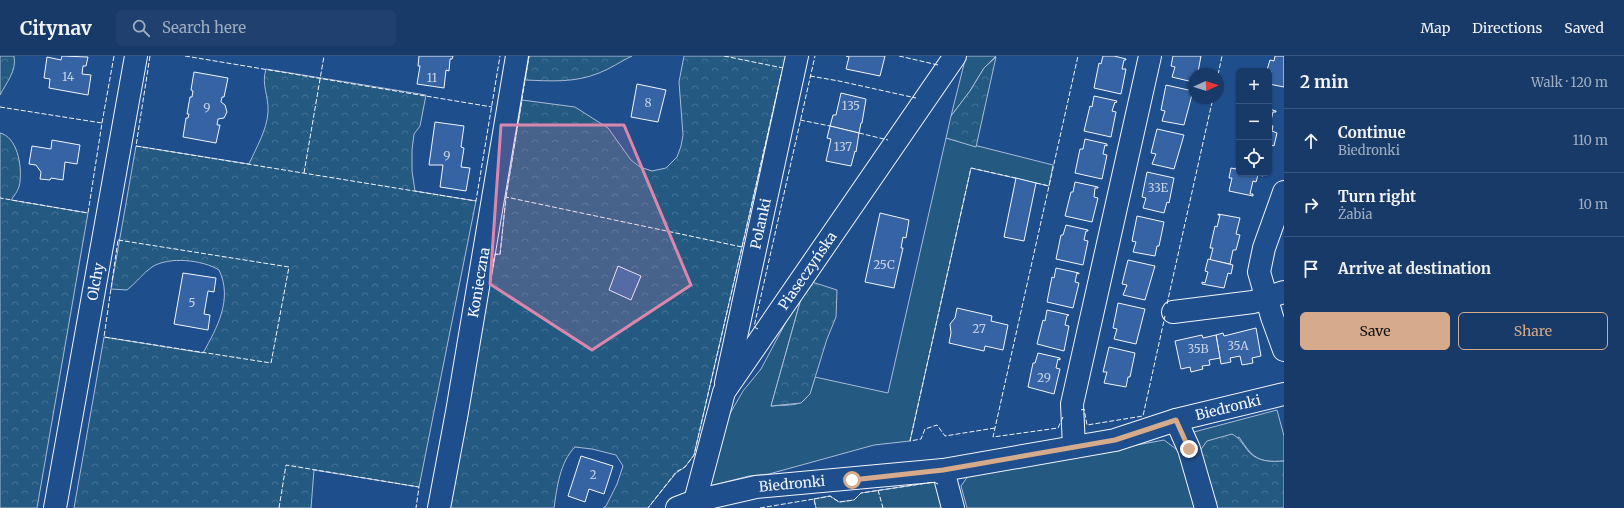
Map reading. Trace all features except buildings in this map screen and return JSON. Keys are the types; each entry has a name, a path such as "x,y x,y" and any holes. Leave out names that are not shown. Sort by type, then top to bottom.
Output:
{"street":[{"name":"Olchy","path":"55,508 136,56"},
{"name":"Konieczna","path":"439,508 517,56"},
{"name":"Polanki","path":"724,392 797,56"},
{"name":"Piaseczyńska","path":"686,505 724,392 955,56"},
{"path":"1074,447 1072,404 1150,56"},
{"path":"1284,192 1260,261 1259,272 1275,295 1284,350"},
{"path":"1173,312 1253,302 1275,295"},
{"name":"Biedronki","path":"686,505 740,500 756,487 943,470 1115,440 1176,420 1284,394"},
{"path":"1176,420 1189,449 1206,508"},
{"path":"943,470 953,508"}],"highlighted area":[{"path":"501,125 624,125 691,285 592,350 490,284"}],"green space":[{"path":"0,56 14,56 15,61 10,77 0,95"},
{"path":"529,56 632,56 590,76 572,80 553,81 525,80"},
{"path":"684,56 786,56 694,455 685,467 676,473 648,508 603,508 606,506 617,484 623,466 616,455 592,449 575,447 566,460 560,475 554,508 447,508 495,254 500,254 506,197 522,100 575,107 608,128 631,160 640,167 652,171 666,168 677,157 683,135 679,82"},
{"path":"966,56 996,56 984,68 970,91 951,116"},
{"path":"996,57 976,147 946,138 951,116 970,91 984,68"},
{"path":"266,69 426,95 420,126 414,134 412,150 412,171 415,191 476,201 419,487 314,470 311,508 74,508 104,337 203,353 218,323 224,302 223,281 219,270 195,262 176,260 167,261 149,269 127,290 111,289 136,146 249,164 266,125 268,106 264,80"},
{"path":"0,133 11,140 19,160 20,184 11,200 88,213 37,508 0,508"},
{"path":"946,138 1053,165 1049,186 971,168 910,441 874,445 769,474 749,476 710,486 724,424 743,391 761,369 804,288 771,406 789,405 801,402 809,394 815,377 888,393"},
{"path":"809,281 837,290 836,317 827,339 810,394 801,403 771,406 804,288"},
{"path":"1277,410 1284,436 1284,461 1268,461 1257,458 1248,450 1239,437 1199,452 1194,432"},
{"path":"1232,434 1249,452 1257,458 1270,461 1284,461 1284,508 1214,508 1199,452 1207,441"},
{"path":"1164,440 1184,455 1197,508 967,508 961,486 968,476"},
{"path":"934,482 941,486 947,508 816,508 814,499 830,496 839,502 854,500 861,493"}],"fence":[{"path":"102,123 114,56"},
{"path":"150,56 136,146 476,201 500,56"},
{"path":"185,56 492,107"},
{"path":"304,173 324,56"},
{"path":"506,197 529,56"},
{"path":"724,56 783,68"},
{"path":"758,329 754,327 815,56"},
{"path":"899,56 938,65"},
{"path":"1063,417 1058,428 993,437 1078,56"},
{"path":"1219,68 1222,56"},
{"path":"742,247 781,75"},
{"path":"810,76 916,98"},
{"path":"1167,304 1212,104"},
{"path":"0,107 102,123 88,213 0,198"},
{"path":"800,120 830,126"},
{"path":"859,133 888,140"},
{"path":"995,428 945,436 937,425 925,429 921,439 910,441 971,168 1016,178"},
{"path":"1036,183 1049,186"},
{"path":"490,276 495,254 500,255 506,197 742,247 694,455 685,467 676,472 648,508"},
{"path":"118,240 289,267 271,363 104,337 118,240"},
{"path":"1081,410 1084,409 1087,425 1143,416 1165,316"},
{"path":"279,508 286,465 419,487 416,508"},
{"path":"814,499 830,496 839,502 854,500 861,493 934,482 938,484"},
{"path":"878,490 883,508"},
{"path":"760,508 814,499 816,508"}],"route":[{"path":"852,480 943,470 1115,440 1176,420 1189,449"}]}
